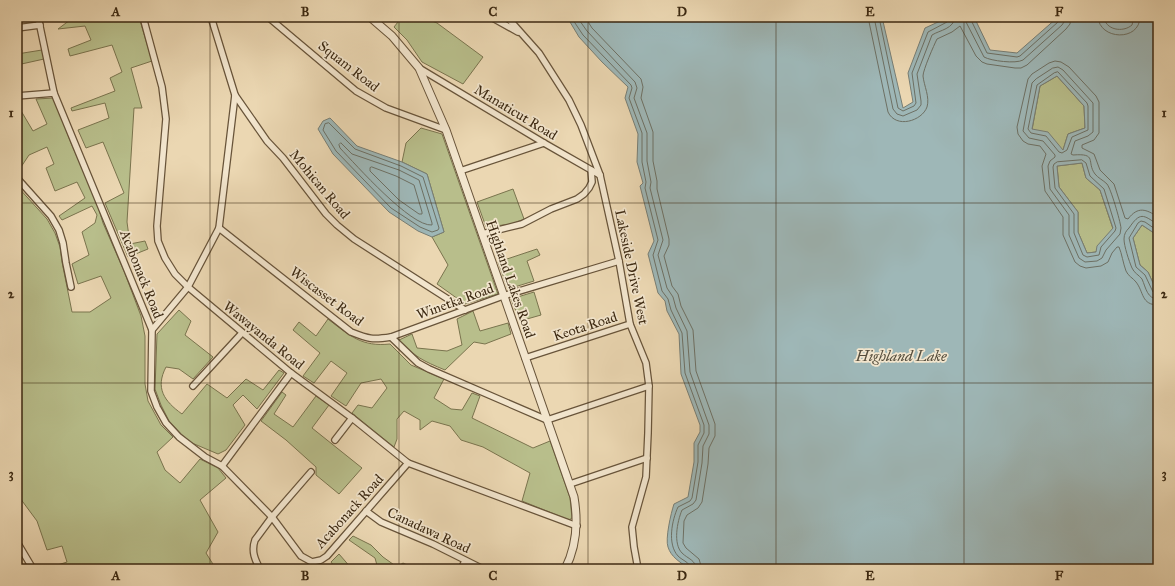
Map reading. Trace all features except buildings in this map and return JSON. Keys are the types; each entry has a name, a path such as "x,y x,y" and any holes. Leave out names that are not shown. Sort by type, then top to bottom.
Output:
{"street":[{"name":"Acabonack Road","path":"38,17 54,93 152,330 151,391 157,407 166,423 179,437 205,457 222,466 272,517 297,552 312,562 321,560 327,556 408,463"},
{"name":"Wawayanda Road","path":"143,17 162,87 166,119 157,226 158,241 164,258 175,274 188,287 291,373 352,418 408,463 577,526"},
{"path":"152,330 188,287 219,228 234,95 211,17"},
{"name":"Squam Road","path":"268,17 356,91 386,108 446,130"},
{"name":"Highland Lakes Road","path":"370,17 392,36 419,68 446,130 574,497 577,526 574,544 565,569"},
{"path":"491,17 524,36"},
{"name":"Lakeside Drive West","path":"507,17 539,53 569,100 581,125 600,175 619,261 630,324 646,362 648,386 646,477 632,527 638,569"},
{"path":"17,28 40,26"},
{"name":"Manaticut Road","path":"419,68 600,175"},
{"path":"17,96 54,93"},
{"name":"Mohican Road","path":"234,95 267,141 326,214 337,225 354,238 465,310"},
{"path":"460,171 544,143"},
{"path":"482,234 522,224 551,209 577,199 590,188 592,182 591,170"},
{"path":"17,178 51,216 59,230 63,243 71,287"},
{"name":"Wiscasset Road","path":"219,228 352,332 374,340 391,337"},
{"name":"Winetka Road","path":"391,337 503,296 619,261"},
{"name":"Keota Road","path":"525,358 630,324"},
{"path":"193,386 242,333"},
{"path":"391,337 418,363 429,369 547,420 648,386"},
{"path":"222,466 291,373"},
{"path":"335,440 352,418"},
{"path":"570,484 647,458"},
{"path":"260,569 254,555 253,544 272,517 311,472"},
{"name":"Canadawa Road","path":"366,511 381,522 433,544 483,569"},
{"path":"17,542 33,569"},
{"path":"461,569 466,561"}],"green space":[{"path":"74,17 139,17 152,61 131,68 142,108 134,108 127,222 130,244 145,241 148,249 128,257 105,203 124,193 103,142 86,148 78,130 109,118 105,103 72,111 71,108 115,91 110,78 122,72 112,45 70,56 68,49 91,40 85,26 58,29"},
{"path":"402,17 422,17 437,23 483,57 463,84 422,62 407,40 394,27"},
{"path":"42,50 44,59 17,65 17,54"},
{"path":"1057,76 1084,106 1085,128 1068,134 1063,150 1032,130 1040,86"},
{"path":"54,98 141,316 145,336 145,384 148,401 161,425 173,437 157,452 165,470 180,483 200,459 218,468 226,478 200,500 218,532 206,553 216,569 45,569 67,562 62,546 47,550 37,521 17,494 17,186 47,219 55,233 60,247 72,312 90,312 111,298 101,276 78,284 72,264 89,255 82,232 95,223 97,215 92,206 62,220 59,216 85,198 77,182 55,191 46,168 54,164 47,147 29,155 17,173 17,104 33,131 47,124 36,99"},
{"path":"421,128 442,134 498,294 465,304 437,284 448,265 432,237 444,232 427,174 402,162 406,143"},
{"path":"1082,163 1086,178 1100,190 1113,229 1098,246 1096,252 1087,253 1078,232 1078,212 1059,187 1057,166"},
{"path":"513,189 524,219 512,224 486,227 477,202"},
{"path":"1142,225 1157,235 1158,294 1148,272 1140,265 1133,238"},
{"path":"537,249 540,255 527,261 534,281 508,289 498,262"},
{"path":"534,292 541,315 520,321 511,299"},
{"path":"179,310 191,321 185,335 213,357 193,379 179,369 166,367 161,381 163,394 170,404 182,414 207,384 227,398 246,379 263,390 279,370 284,373 257,409 243,395 233,405 245,425 226,450 218,454 192,443 182,435 169,421 155,389 157,334"},
{"path":"473,311 480,331 508,323 511,334 485,344 474,342 445,370 420,358 399,340 412,334 417,348 447,351 462,345 457,319"},
{"path":"328,319 350,335 364,342 372,344 390,344 411,365 444,379 434,398 451,409 462,410 472,393 480,396 472,418 533,448 550,441 570,498 572,518 569,520 522,501 530,473 483,447 461,440 450,426 432,421 420,430 420,420 404,411 397,419 397,439 394,447 352,413 358,405 372,408 387,388 381,379 361,383 346,406 331,396 347,373 331,361 314,383 303,376 320,353 293,330 299,322 316,336"},
{"path":"282,392 286,395 274,414 293,427 316,396 329,405 312,428 362,468 339,494 316,475 316,467 286,440 261,421"},
{"path":"353,536 371,545 383,557 397,567 403,563 415,569 378,569 375,558 349,540"},
{"path":"339,554 352,569 336,569 331,562"}],"water":[{"name":"Highland Lake","path":"567,17 882,17 903,108 913,102 908,73 925,28 949,17 975,19 990,50 1017,53 1058,17 1095,17 1124,20 1125,17 1158,17 1158,240 1157,235 1142,225 1133,238 1140,265 1148,272 1158,294 1158,569 687,569 688,568 676,559 669,551 667,543 670,519 674,504 688,497 694,462 694,443 700,432 700,425 681,374 679,334 667,311 665,301 658,293 648,254 654,241 640,186 643,183 637,162 638,134 625,98 628,87 579,37","holes":["1057,76 1084,106 1085,128 1068,134 1063,150 1048,132 1032,129 1040,86","1082,163 1086,178 1100,190 1113,228 1097,246 1096,252 1087,253 1078,232 1078,212 1059,187 1057,166"]},
{"path":"330,118 357,146 402,162 427,174 444,232 432,237 418,231 389,212 333,154 318,129 323,121"}]}
